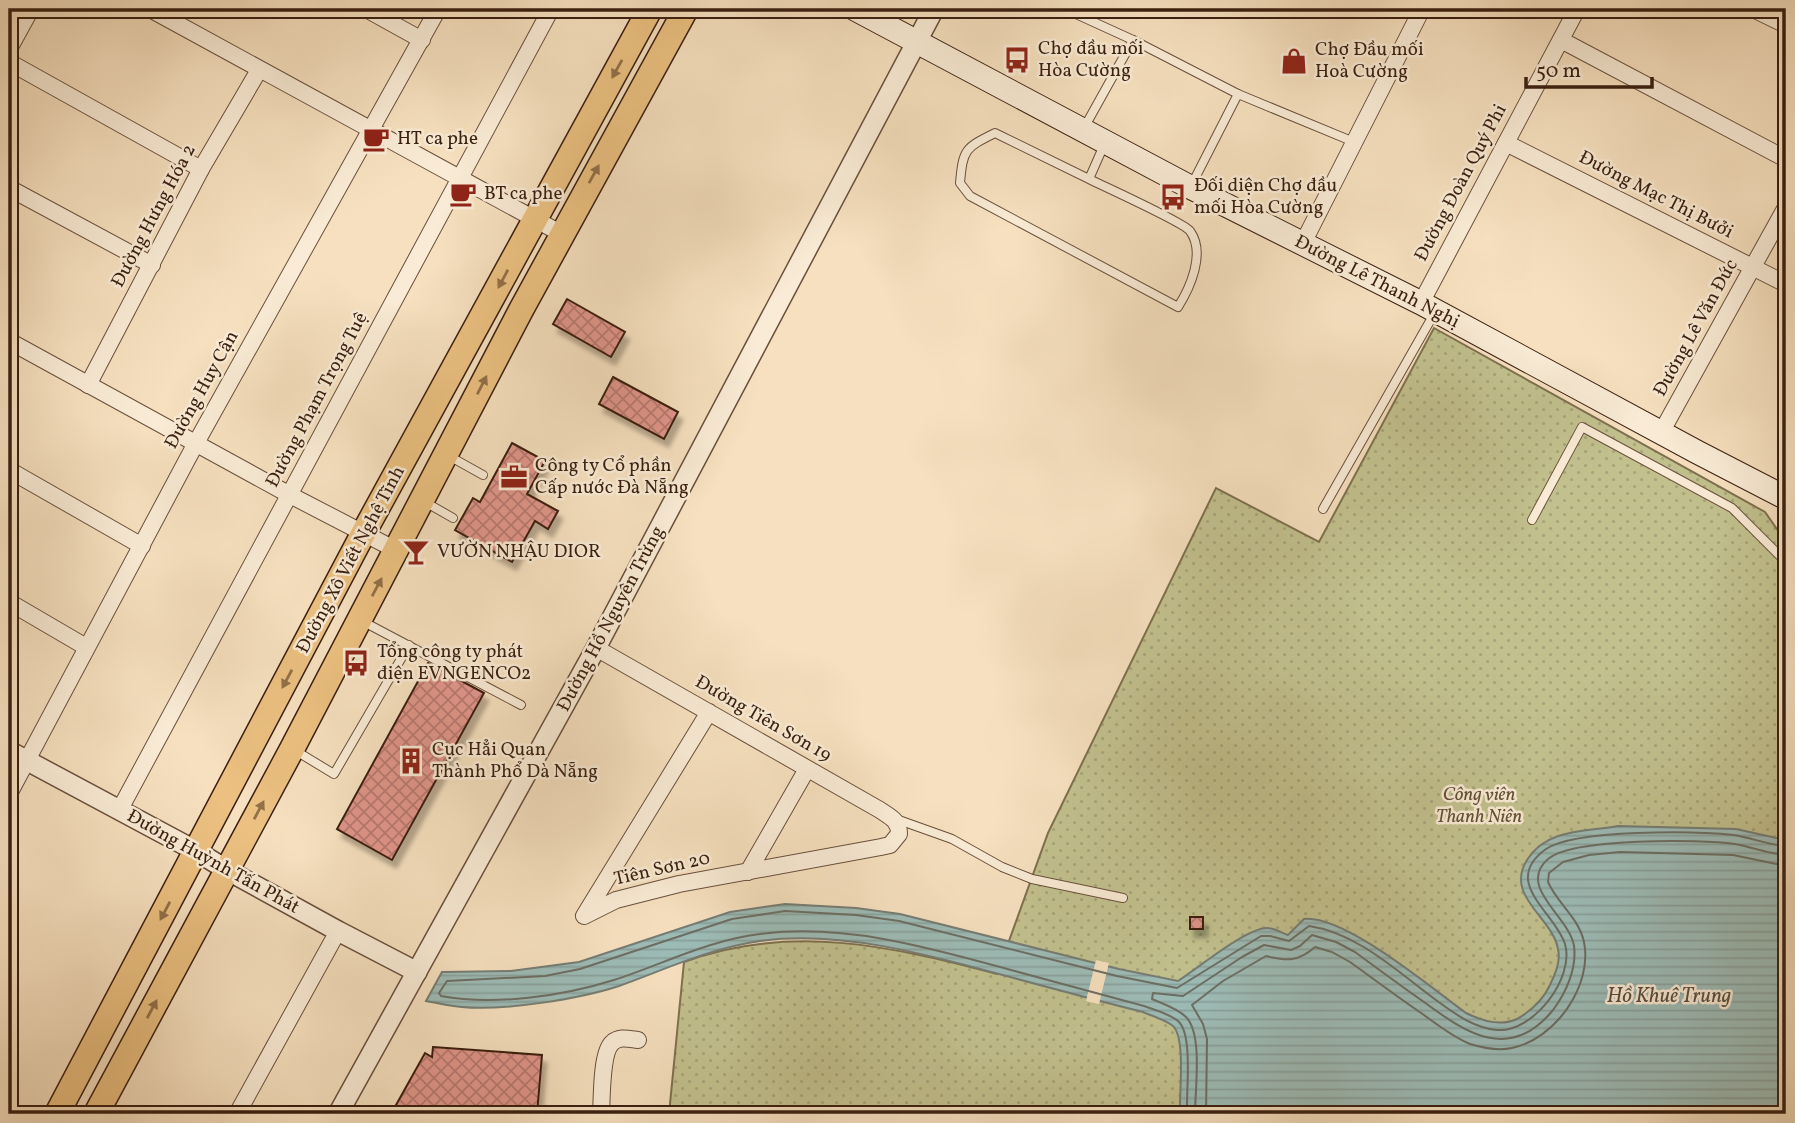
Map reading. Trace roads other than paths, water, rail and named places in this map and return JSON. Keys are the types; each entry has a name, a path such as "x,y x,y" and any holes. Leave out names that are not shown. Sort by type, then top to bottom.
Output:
{"main road":[{"name":"Đường Xô Viết Nghệ Tĩnh","path":"57,1114 364,532 650,9"},
{"name":"Đường Xô Viết Nghệ Tĩnh","path":"96,1114 292,749 562,234 686,9"},
{"name":"Đường Lê Thanh Nghị","path":"855,9 1190,187 1429,307 1786,498"}],"street":[{"path":"9,49 31,9"},
{"path":"150,9 562,234"},
{"path":"366,9 422,40"},
{"name":"Đường Huy Cận","path":"9,794 196,443 438,9"},
{"name":"Đường Phạm Trọng Tuệ","path":"119,811 551,9"},
{"name":"Đường Hồ Nguyên Trừng","path":"338,1114 596,648 934,9"},
{"path":"1303,243 1422,9"},
{"name":"Đường Đoàn Quý Phi","path":"1429,307 1506,142 1577,9"},
{"path":"1753,9 1786,25"},
{"path":"1560,40 1786,159"},
{"path":"9,62 201,169"},
{"name":"Đường Hưng Hóa 2","path":"88,385 201,169 259,69"},
{"name":"Đường Mạc Thị Bưởi","path":"1506,142 1786,284"},
{"path":"9,188 152,265"},
{"name":"Đường Lê Văn Đức","path":"1662,431 1786,207"},
{"path":"9,341 396,550"},
{"path":"9,470 142,546"},
{"path":"9,602 86,647"},
{"name":"Đường Tiên Sơn 19","path":"596,648 807,769 896,826"},
{"name":"Tiên Sơn 20","path":"709,712 584,916 616,900 679,884 890,845 896,826"},
{"name":"Đường Huỳnh Tấn Phát","path":"9,751 417,972"},
{"path":"748,872 807,769"},
{"path":"237,1114 338,931"},
{"path":"601,1114 609,1047 620,1039 638,1040"}],"lane":[{"path":"1065,9 1133,40 1238,94 1354,142"},
{"path":"1084,129 1133,40"},
{"path":"1190,187 1238,94"},
{"path":"995,133 1089,179 1189,230 1197,248 1189,289 1178,307 970,196 960,183 962,158 973,144 995,133"},
{"path":"1089,179 1105,142"},
{"path":"1323,509 1429,307"},
{"path":"1532,520 1582,427 1732,508 1786,562"},
{"path":"446,455 483,475"},
{"path":"422,500 453,518"},
{"path":"359,620 521,705"},
{"path":"292,749 334,774 409,645"},
{"path":"896,826 952,839 1002,867 1032,879 1123,898"}],"water":[{"name":"Hồ Khuê Trung","path":"1618,826 1736,829 1786,840 1786,1114 1180,1114 1179,1042 1177,1032 1167,1022 1143,1012 942,959 850,941 789,938 742,944 619,986 541,1003 479,1008 426,1001 442,972 511,971 579,962 730,912 785,904 856,908 900,914 1119,969 1178,981 1235,942 1258,930 1270,928 1288,935 1304,919 1321,921 1364,940 1466,1013 1485,1021 1504,1023 1517,1019 1532,1009 1550,985 1558,963 1559,954 1554,938 1525,896 1521,885 1527,860 1545,842 1556,837"}],"place":[{"name":"Chợ đầu mối Hòa Cường","path":"1017,60"},
{"name":"Chợ Đầu mối Hoà Cường","path":"1294,61"},
{"name":"HT ca phe","path":"376,139"},
{"name":"BT ca phe","path":"463,194"},
{"name":"Đối diện Chợ đầu mối Hòa Cường","path":"1173,197"},
{"name":"Công ty Cổ phần Cấp nước Đà Nẵng","path":"514,477"},
{"name":"VƯỜN NHẬU DIOR","path":"416,552"},
{"name":"Tổng công ty phát điện EVNGENCO2","path":"356,663"},
{"name":"Cục Hẳi Quan Thành Phổ Dà Nẵng","path":"411,761"}],"park label":[{"name":"Công viên Thanh Niên","path":"1479,806"}]}
